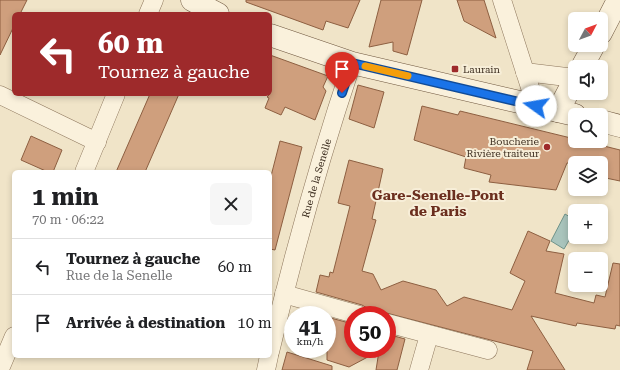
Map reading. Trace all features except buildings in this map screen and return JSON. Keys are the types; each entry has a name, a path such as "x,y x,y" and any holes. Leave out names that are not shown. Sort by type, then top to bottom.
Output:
{"main road":[{"path":"192,0 214,12"},
{"path":"608,19 618,0"},
{"path":"272,36 352,63 566,113 569,100"},
{"path":"608,123 620,126"}],"street":[{"path":"149,12 154,0"},
{"path":"502,0 536,106"},
{"name":"Rue de la Senelle","path":"272,344 325,144 352,63"},
{"path":"525,72 568,78"},
{"path":"0,95 97,142"},
{"path":"85,170 115,96"},
{"path":"284,294 344,311"},
{"path":"396,326 488,350"},
{"path":"419,370 429,335"},
{"path":"0,369 12,341"},
{"path":"266,370 269,358"}],"water":[{"path":"565,214 568,216 568,242 564,249 551,241"}],"slow traffic":[{"path":"365,66 408,76"}],"place":[{"name":"Laurain","path":"455,69"},
{"name":"Boucherie Rivière traiteur","path":"547,147"}],"district":[{"name":"Gare-Senelle-Pont de Paris","path":"438,204"}],"route":[{"path":"342,93 352,63 536,106"}]}
